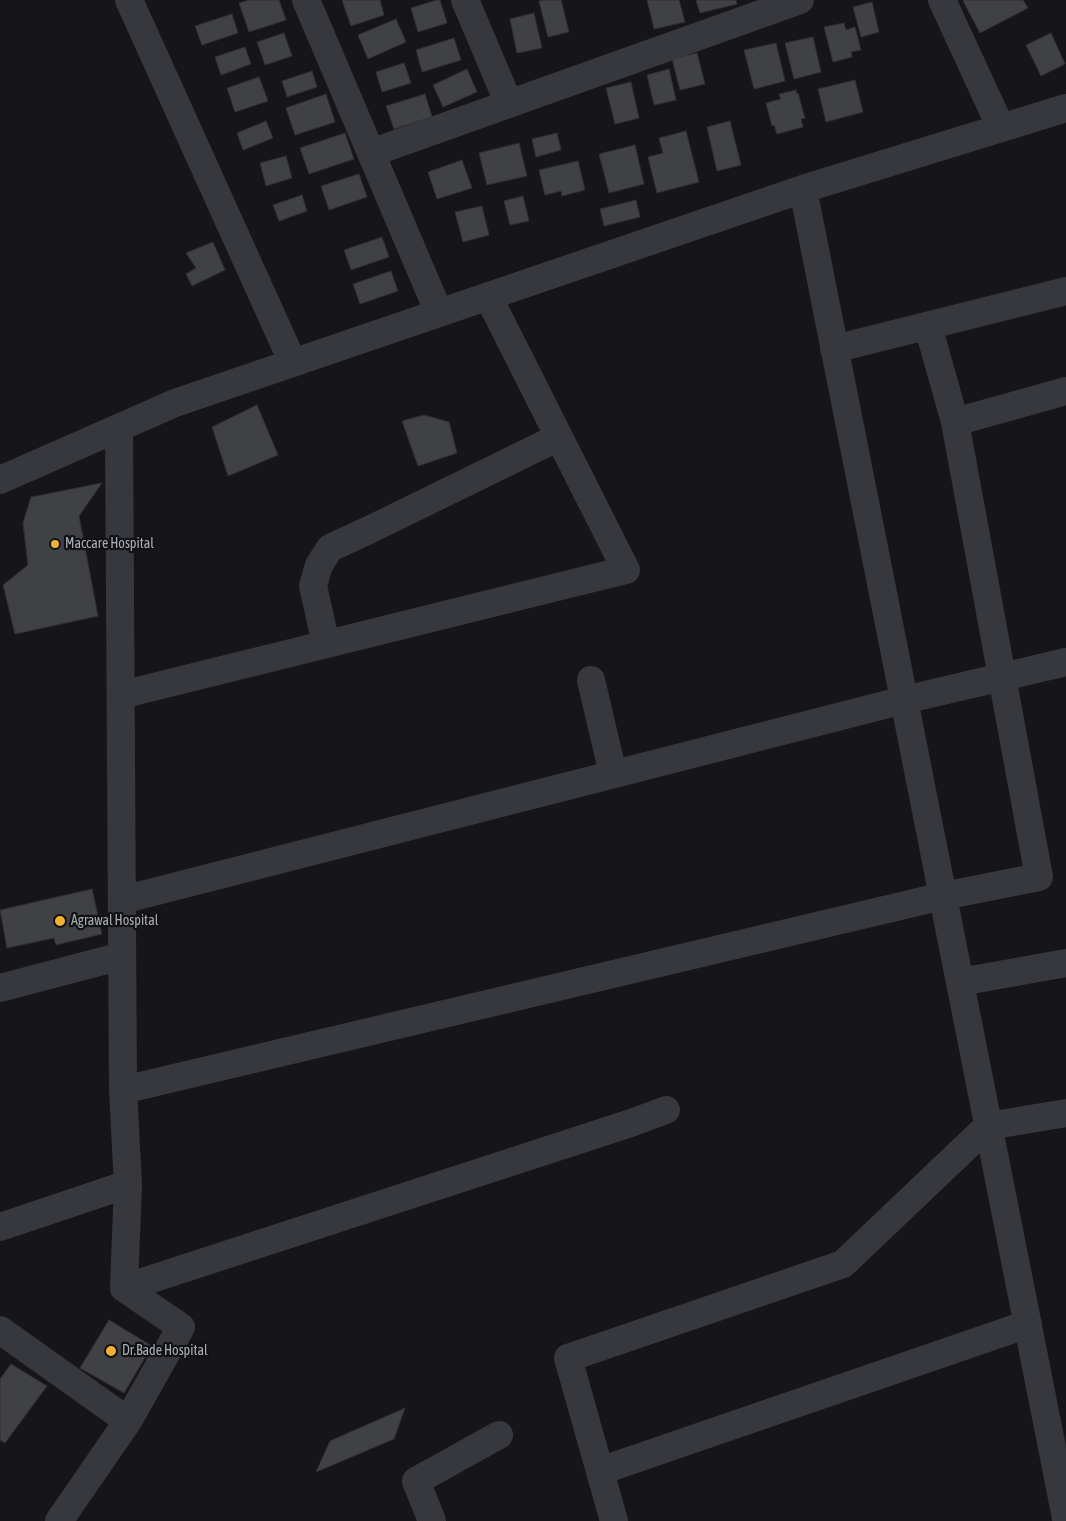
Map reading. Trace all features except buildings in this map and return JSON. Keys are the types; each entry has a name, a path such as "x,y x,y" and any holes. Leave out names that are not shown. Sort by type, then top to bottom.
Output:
{"street":[{"path":"129,0 293,363"},
{"path":"306,0 439,313"},
{"path":"464,0 510,104"},
{"path":"371,153 510,104 768,5 800,0"},
{"path":"942,0 1000,128"},
{"path":"0,480 176,403 802,189 1066,108"},
{"path":"802,189 1066,1518"},
{"path":"834,350 1066,291"},
{"path":"121,696 626,570 488,296"},
{"path":"123,1090 943,896 1039,877 955,422 928,326"},
{"path":"955,422 1066,391"},
{"path":"119,428 123,1090 128,1184 124,1288"},
{"path":"326,644 313,586 319,565 330,548 558,437"},
{"path":"122,900 904,700 1066,662"},
{"path":"591,680 613,774"},
{"path":"0,988 122,956"},
{"path":"960,982 1066,963"},
{"path":"124,1288 666,1110"},
{"path":"614,1521 568,1358 843,1264 988,1126 1066,1113"},
{"path":"0,1227 128,1184"},
{"path":"59,1521 128,1421 181,1327 124,1288"},
{"path":"600,1471 1028,1324"},
{"path":"0,1330 128,1421"},
{"path":"432,1521 416,1480 499,1435"}],"place":[{"name":"Maccare Hospital","path":"55,544"},
{"name":"Agrawal Hospital","path":"60,921"},
{"name":"Dr.Bade Hospital","path":"111,1351"}]}
